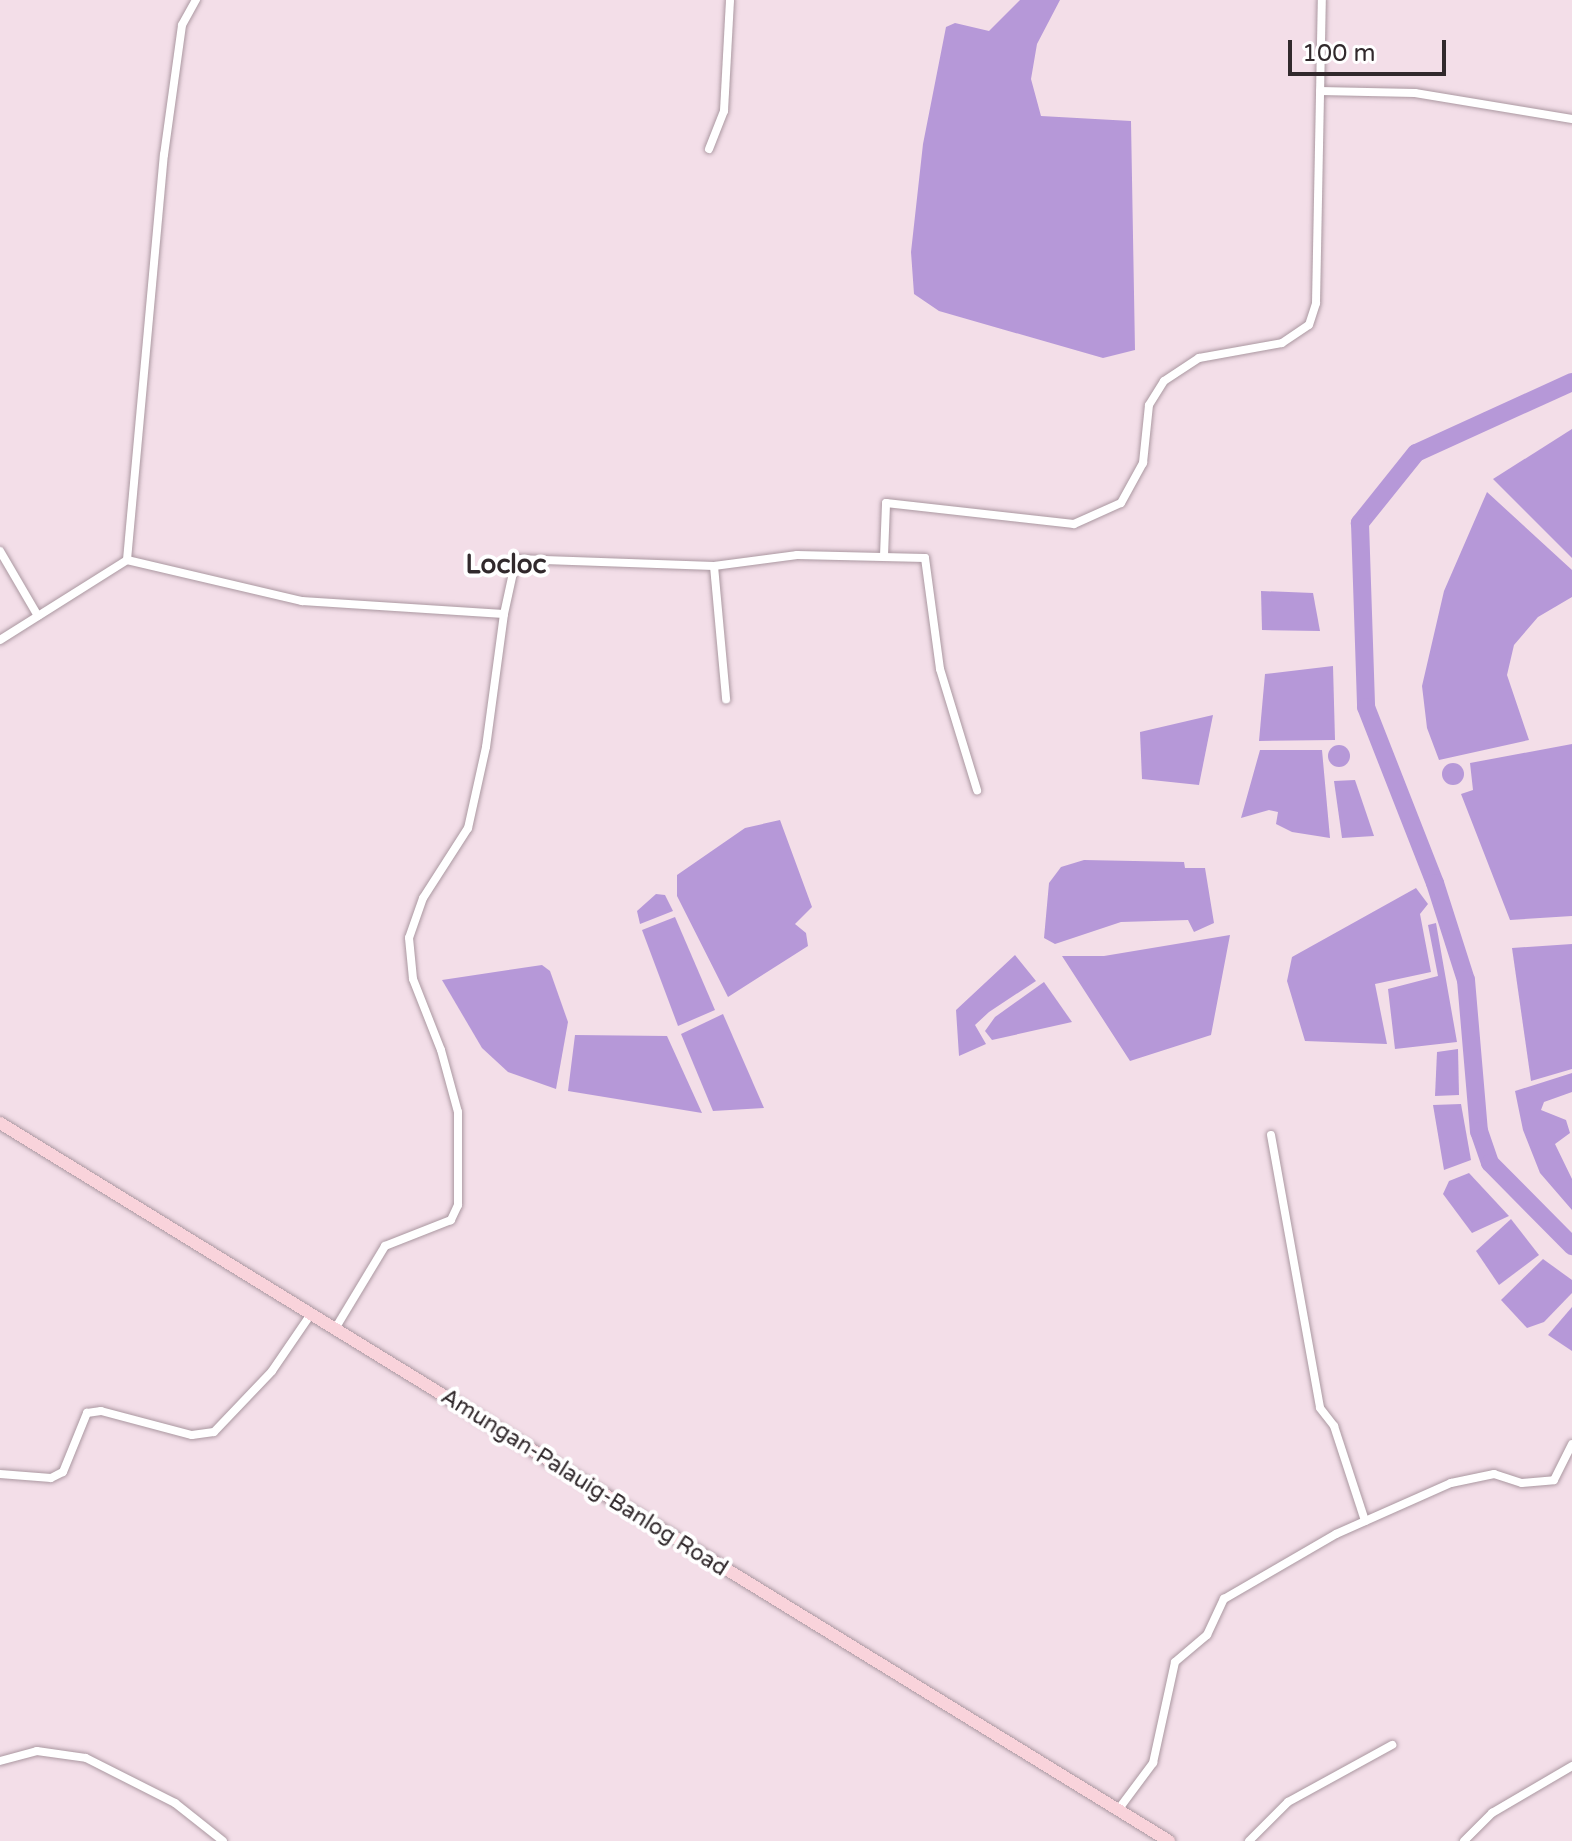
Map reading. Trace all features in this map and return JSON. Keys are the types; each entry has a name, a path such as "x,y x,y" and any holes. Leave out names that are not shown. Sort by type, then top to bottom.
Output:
{"main road":[{"name":"Amungan-Palauig-Banlog Road","path":"0,1123 1169,1841"}],"street":[{"path":"127,560 164,155 182,25 196,0"},
{"path":"709,149 726,96 730,0"},
{"path":"884,556 886,503 1074,524 1121,503 1143,463 1149,405 1164,381 1199,358 1282,343 1309,325 1316,303 1322,0"},
{"path":"1320,91 1415,93 1572,119"},
{"path":"0,551 38,616"},
{"path":"335,1329 385,1246 451,1220 454,1212 458,1112 441,1050 413,979 409,938 423,898 468,828 486,747 504,614 516,559 714,566 797,555 925,558 940,669 977,790"},
{"path":"0,640 127,560 302,601 504,614"},
{"path":"714,566 726,699"},
{"path":"1271,1135 1320,1408 1334,1426 1365,1521"},
{"path":"0,1474 51,1478 63,1472 87,1413 101,1411 192,1435 214,1432 272,1371 311,1314"},
{"path":"1118,1810 1153,1763 1175,1662 1207,1635 1224,1599 1365,1521 1451,1483 1494,1474 1522,1483 1554,1480 1572,1444"},
{"path":"1249,1841 1288,1802 1392,1745"},
{"path":"0,1761 37,1751 63,1751 86,1758 175,1803 223,1841"},
{"path":"1464,1841 1492,1813 1572,1766"}],"shaded area":[{"path":"1020,0 1060,0 1037,44 1031,79 1041,116 1131,121 1135,350 1103,358 939,311 914,294 911,252 923,144 946,27 955,23 989,31"},
{"path":"1572,429 1572,558 1493,479"},
{"path":"1487,492 1572,570 1572,597 1538,617 1514,645 1507,675 1529,740 1439,760 1427,728 1422,686 1444,591"},
{"path":"1261,591 1313,593 1320,631 1262,630"},
{"path":"1333,666 1335,740 1259,741 1265,674"},
{"path":"1213,715 1199,785 1142,779 1140,732"},
{"path":"1572,744 1572,916 1510,920 1461,794 1473,790 1470,763"},
{"path":"1339,745 1350,756 1339,767 1328,756"},
{"path":"1260,750 1322,750 1330,838 1292,832 1276,824 1278,812 1269,810 1241,818"},
{"path":"1453,763 1461,766 1464,774 1461,782 1453,785 1445,782 1442,774 1445,766"},
{"path":"1355,780 1374,836 1342,838 1334,781"},
{"path":"780,820 812,907 795,924 806,933 808,946 728,997 677,896 677,875 745,828"},
{"path":"1084,860 1184,862 1185,868 1205,868 1214,923 1194,932 1188,920 1121,922 1055,944 1044,938 1049,883 1061,867"},
{"path":"1416,888 1428,904 1420,914 1431,972 1375,984 1387,1044 1305,1041 1287,981 1292,957"},
{"path":"656,894 665,895 673,911 640,924 637,911"},
{"path":"675,917 715,1010 678,1026 642,930"},
{"path":"1436,923 1457,1042 1395,1049 1388,989 1438,976 1428,925"},
{"path":"1230,935 1211,1035 1130,1061 1062,956 1104,956"},
{"path":"1572,944 1572,1069 1531,1081 1512,948"},
{"path":"1015,955 1036,981 975,1025 986,1044 959,1056 956,1010"},
{"path":"542,965 550,971 568,1022 556,1089 508,1072 482,1048 442,980"},
{"path":"1044,982 1072,1022 992,1040 985,1031 995,1017"},
{"path":"723,1014 764,1108 713,1111 681,1034"},
{"path":"575,1035 667,1036 702,1113 568,1091"},
{"path":"1458,1049 1459,1095 1435,1096 1437,1052"},
{"path":"1572,1073 1572,1092 1544,1102 1541,1110 1566,1120 1570,1133 1555,1144 1572,1179 1572,1210 1540,1173 1523,1130 1515,1091"},
{"path":"1461,1104 1471,1160 1444,1170 1433,1105"},
{"path":"1469,1173 1509,1216 1472,1233 1443,1194 1449,1181"},
{"path":"1511,1219 1539,1255 1499,1285 1476,1251"},
{"path":"1543,1259 1572,1280 1572,1293 1544,1322 1527,1328 1501,1300"},
{"path":"1572,1307 1572,1351 1548,1335"}],"waterway":[{"path":"1572,382 1416,453 1360,523 1366,707 1435,883 1466,980 1479,1131 1490,1163 1572,1246"}],"district":[{"name":"Locloc","path":"506,565"}]}
